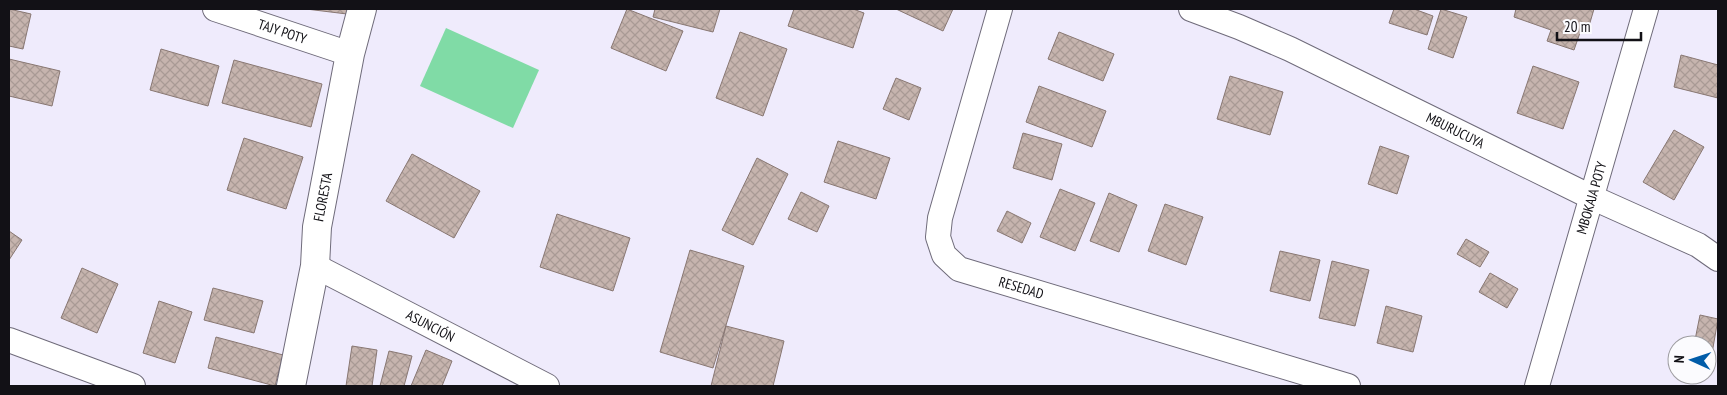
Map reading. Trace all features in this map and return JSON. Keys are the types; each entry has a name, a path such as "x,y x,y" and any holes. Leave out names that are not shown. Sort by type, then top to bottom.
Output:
{"street":[{"name":"TAJY POTY","path":"215,9 350,54"},
{"name":"FLORESTA","path":"291,386 315,266 317,227 350,54 362,9"},
{"name":"RESEDAD","path":"1000,9 940,218 938,237 944,255 959,269 1348,386"},
{"name":"MBURUCUYA","path":"1191,9 1240,27 1290,49 1591,197 1698,245 1718,259"},
{"name":"MBOKAJA POTY","path":"1537,386 1646,9"},
{"name":"ASUNCIÓN","path":"315,266 546,386"},
{"path":"9,340 133,386"}],"green space":[{"path":"446,28 539,70 513,128 420,86"}],"building":[{"path":"9,9 31,14 23,49 9,46"},
{"path":"306,9 348,9 347,14"},
{"path":"627,9 683,31 666,71 611,48"},
{"path":"655,9 720,9 713,32 653,17"},
{"path":"794,9 853,9 864,13 853,48 788,26"},
{"path":"896,9 953,9 943,31"},
{"path":"1394,9 1414,9 1433,16 1427,35 1389,23"},
{"path":"1441,9 1467,17 1453,58 1428,49"},
{"path":"1516,9 1594,9 1589,26 1583,24 1574,50 1547,41 1551,30 1514,17"},
{"path":"740,32 787,49 763,116 716,98"},
{"path":"1059,32 1114,54 1103,81 1048,59"},
{"path":"161,49 219,66 208,106 150,90"},
{"path":"1681,55 1718,65 1718,98 1674,87"},
{"path":"9,59 60,71 52,106 9,96"},
{"path":"234,60 322,84 311,127 222,103"},
{"path":"1533,66 1579,82 1563,129 1517,113"},
{"path":"1230,76 1283,92 1270,135 1217,119"},
{"path":"896,78 921,88 909,120 883,109"},
{"path":"1039,86 1106,111 1092,147 1026,122"},
{"path":"1674,130 1704,147 1674,200 1643,182"},
{"path":"1023,133 1062,144 1052,180 1013,168"},
{"path":"244,138 303,157 286,209 227,190"},
{"path":"838,141 890,158 876,199 824,182"},
{"path":"1380,146 1409,156 1397,194 1368,184"},
{"path":"412,154 480,191 454,238 386,201"},
{"path":"757,158 788,174 753,245 722,230"},
{"path":"1060,189 1095,203 1075,251 1040,237"},
{"path":"801,192 829,206 817,232 788,219"},
{"path":"1109,193 1137,205 1119,252 1090,241"},
{"path":"1165,204 1203,217 1186,265 1148,251"},
{"path":"1007,211 1031,223 1022,243 997,231"},
{"path":"557,214 630,238 613,291 540,267"},
{"path":"9,231 22,240 9,260"},
{"path":"1466,239 1489,252 1480,267 1457,254"},
{"path":"690,250 744,266 713,368 660,352"},
{"path":"1280,251 1320,260 1310,301 1270,291"},
{"path":"1332,261 1369,270 1355,326 1319,318"},
{"path":"82,268 118,284 97,333 61,318"},
{"path":"1490,273 1518,289 1507,308 1479,292"},
{"path":"213,288 263,301 254,333 204,320"},
{"path":"159,301 192,312 175,363 143,353"},
{"path":"1386,306 1422,316 1413,352 1377,343"},
{"path":"1700,315 1718,319 1715,335 1696,335"},
{"path":"726,326 784,341 773,386 711,386"},
{"path":"216,337 283,355 275,386 208,368"},
{"path":"352,346 377,350 372,386 346,386"},
{"path":"426,350 452,361 442,386 411,386"},
{"path":"389,351 412,356 404,386 380,386"}]}
